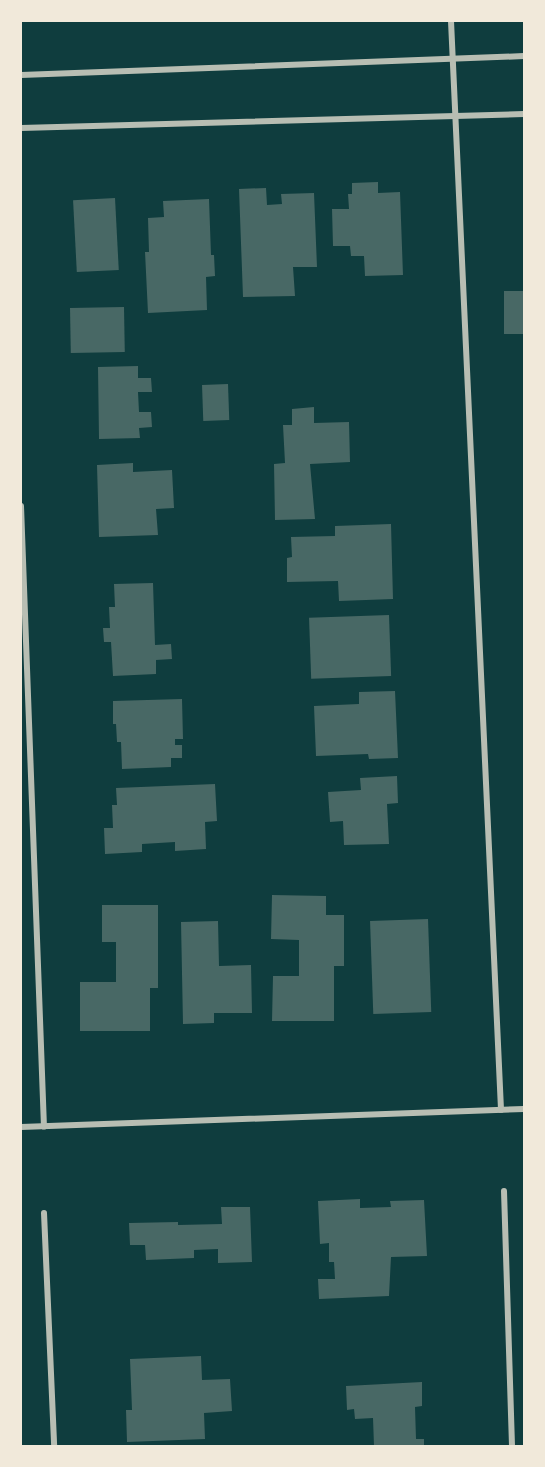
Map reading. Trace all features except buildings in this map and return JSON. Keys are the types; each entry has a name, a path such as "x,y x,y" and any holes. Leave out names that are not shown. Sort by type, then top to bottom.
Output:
{"street":[{"path":"451,21 501,1110"},
{"path":"21,75 524,56"},
{"path":"21,128 524,114"},
{"path":"21,506 44,1127"},
{"path":"21,1127 524,1109"},
{"path":"504,1191 512,1446"},
{"path":"44,1213 54,1446"}]}
